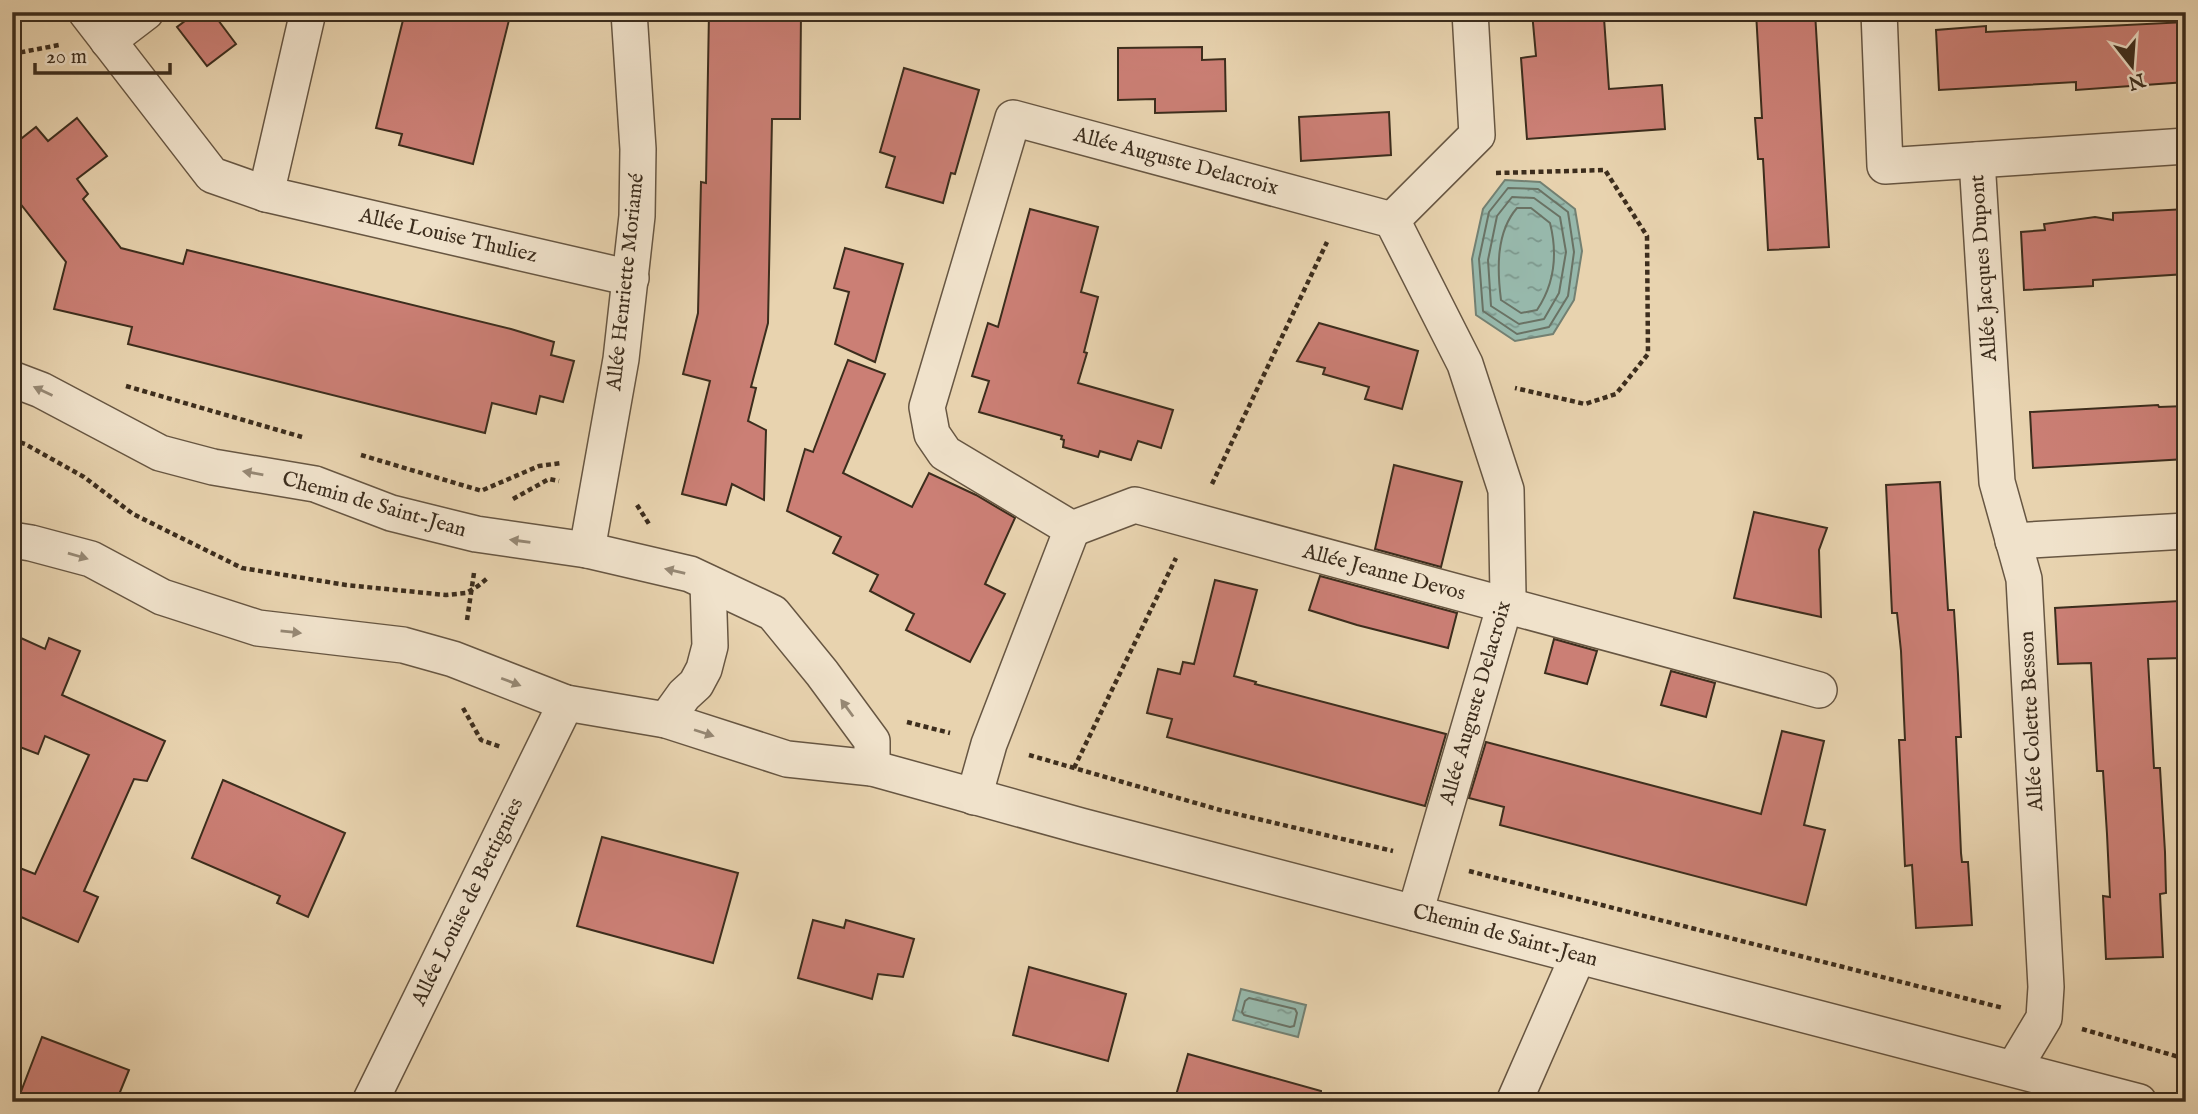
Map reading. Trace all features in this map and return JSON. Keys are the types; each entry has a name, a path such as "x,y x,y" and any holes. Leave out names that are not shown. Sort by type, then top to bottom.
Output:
{"street":[{"name":"Allée Louise Thuliez","path":"86,12 212,175 266,194 631,278"},
{"path":"108,41 146,12"},
{"path":"266,194 309,12"},
{"name":"Allée Henriette Moriamé","path":"587,550 621,359 637,216 638,149 629,12"},
{"path":"1392,220 1477,135 1470,12"},
{"path":"1878,12 1885,166 1977,160"},
{"name":"Allée Auguste Delacroix","path":"1072,529 945,453 932,434 927,407 1013,118 1392,220 1465,364 1506,490 1508,594 1415,913"},
{"name":"Allée Jacques Dupont","path":"2012,541 1997,482 1977,160 2186,146"},
{"name":"Chemin de Saint-Jean","path":"12,379 41,390 160,453 213,467 315,484 391,513 476,534 587,550 690,575 708,583 773,613 872,741 872,768"},
{"name":"Allée Jeanne Devos","path":"1072,529 1135,505 1819,690"},
{"path":"974,797 989,744 1072,529"},
{"path":"2012,541 2186,531"},
{"name":"Chemin de Saint-Jean","path":"12,540 91,559 162,597 258,628 403,645 453,659 566,703 666,720 787,759 872,768 2138,1102"},
{"name":"Allée Colette Besson","path":"2012,541 2024,579 2046,987 2044,1018 2014,1068"},
{"path":"666,720 684,695 696,684 704,669 710,646 708,583"},
{"name":"Allée Louise de Bettignies","path":"370,1102 566,703"},
{"path":"1514,1102 1578,956"}],"path":[{"path":"1438,174 1605,170 1647,236 1648,354 1616,394 1585,404 1469,378"},
{"path":"1058,764 1220,810 2044,1018 2186,1059"}],"water":[{"path":"1505,180 1540,182 1575,209 1582,251 1574,300 1553,334 1515,341 1476,315 1472,259 1483,209"},
{"path":"1241,989 1306,1005 1298,1037 1233,1020"}],"building":[{"path":"197,12 212,12 236,44 207,66 177,27"},
{"path":"405,12 511,12 473,164 399,145 402,134 376,128"},
{"path":"709,12 801,12 800,119 772,119 768,323 751,387 756,388 748,421 766,430 764,500 732,484 726,505 682,494 710,381 683,374 698,313 701,182 706,183"},
{"path":"1532,12 1593,12 1594,19 1604,18 1609,89 1662,85 1665,129 1527,139 1521,58 1536,56"},
{"path":"1756,12 1815,12 1829,247 1768,250 1763,159 1758,159 1755,118 1762,118"},
{"path":"2186,22 2186,82 2076,90 2076,82 1939,90 1936,30 1986,26 1986,32"},
{"path":"1202,47 1202,60 1225,59 1226,111 1155,113 1155,99 1118,100 1118,48"},
{"path":"904,68 979,90 955,174 951,173 943,203 886,187 895,157 880,152"},
{"path":"1389,112 1391,155 1301,161 1299,117"},
{"path":"77,118 107,156 77,179 88,194 83,199 121,248 183,264 187,250 511,329 554,342 551,355 574,361 563,402 540,396 536,414 492,403 485,433 128,344 132,327 54,309 66,262 12,193 12,146 36,127 48,141"},
{"path":"1030,209 1098,227 1081,292 1098,297 1078,383 1173,410 1161,448 1138,441 1131,460 1100,451 1098,457 1063,447 1062,436 979,412 989,381 972,376 988,323 998,327"},
{"path":"2186,209 2186,274 2093,280 2093,286 2024,290 2021,232 2045,230 2044,224 2095,217 2113,220 2113,213"},
{"path":"845,248 903,264 875,362 835,344 849,292 834,288"},
{"path":"1319,323 1418,351 1402,409 1365,399 1369,387 1323,374 1325,368 1297,361"},
{"path":"848,360 885,374 843,473 912,507 929,473 976,495 1015,518 985,584 1005,594 970,662 906,630 914,614 870,591 878,575 833,553 841,537 787,511 805,449 813,452"},
{"path":"2186,406 2186,459 2033,468 2030,412"},
{"path":"1394,465 1462,482 1441,567 1375,549"},
{"path":"1940,482 1948,610 1954,610 1958,674 1961,737 1956,737 1961,853 1962,862 1968,862 1972,925 1916,928 1912,865 1905,866 1899,740 1905,740 1901,651 1897,613 1892,613 1886,485"},
{"path":"1754,512 1827,528 1819,550 1821,617 1734,598"},
{"path":"1320,576 1457,613 1448,648 1309,610"},
{"path":"1215,580 1257,590 1234,676 1256,682 1255,684 1446,734 1425,806 1167,737 1172,719 1147,713 1158,669 1180,674 1183,662 1194,664"},
{"path":"2180,601 2180,608 2186,607 2186,650 2182,650 2182,658 2148,659 2154,768 2160,768 2165,852 2166,893 2160,894 2163,957 2106,959 2103,896 2110,897 2107,834 2103,771 2097,771 2091,663 2058,664 2055,608"},
{"path":"12,634 45,649 49,638 80,651 62,695 165,741 147,781 134,779 84,891 98,897 78,942 12,913 12,865 35,874 89,755 45,736 38,754 12,744 16,723 12,722"},
{"path":"1554,639 1597,651 1587,684 1545,673"},
{"path":"1671,671 1715,683 1706,717 1661,705"},
{"path":"1782,731 1824,741 1804,825 1825,830 1806,905 1500,825 1504,807 1469,798 1486,742 1761,814"},
{"path":"223,780 345,833 308,917 277,903 280,896 192,858"},
{"path":"602,837 738,873 713,963 577,926"},
{"path":"813,920 844,928 846,920 914,939 903,977 878,974 872,999 798,978"},
{"path":"1029,967 1126,994 1108,1061 1013,1035"},
{"path":"42,1037 129,1070 116,1102 17,1102"},
{"path":"1188,1054 1321,1091 1320,1102 1174,1102"}]}
